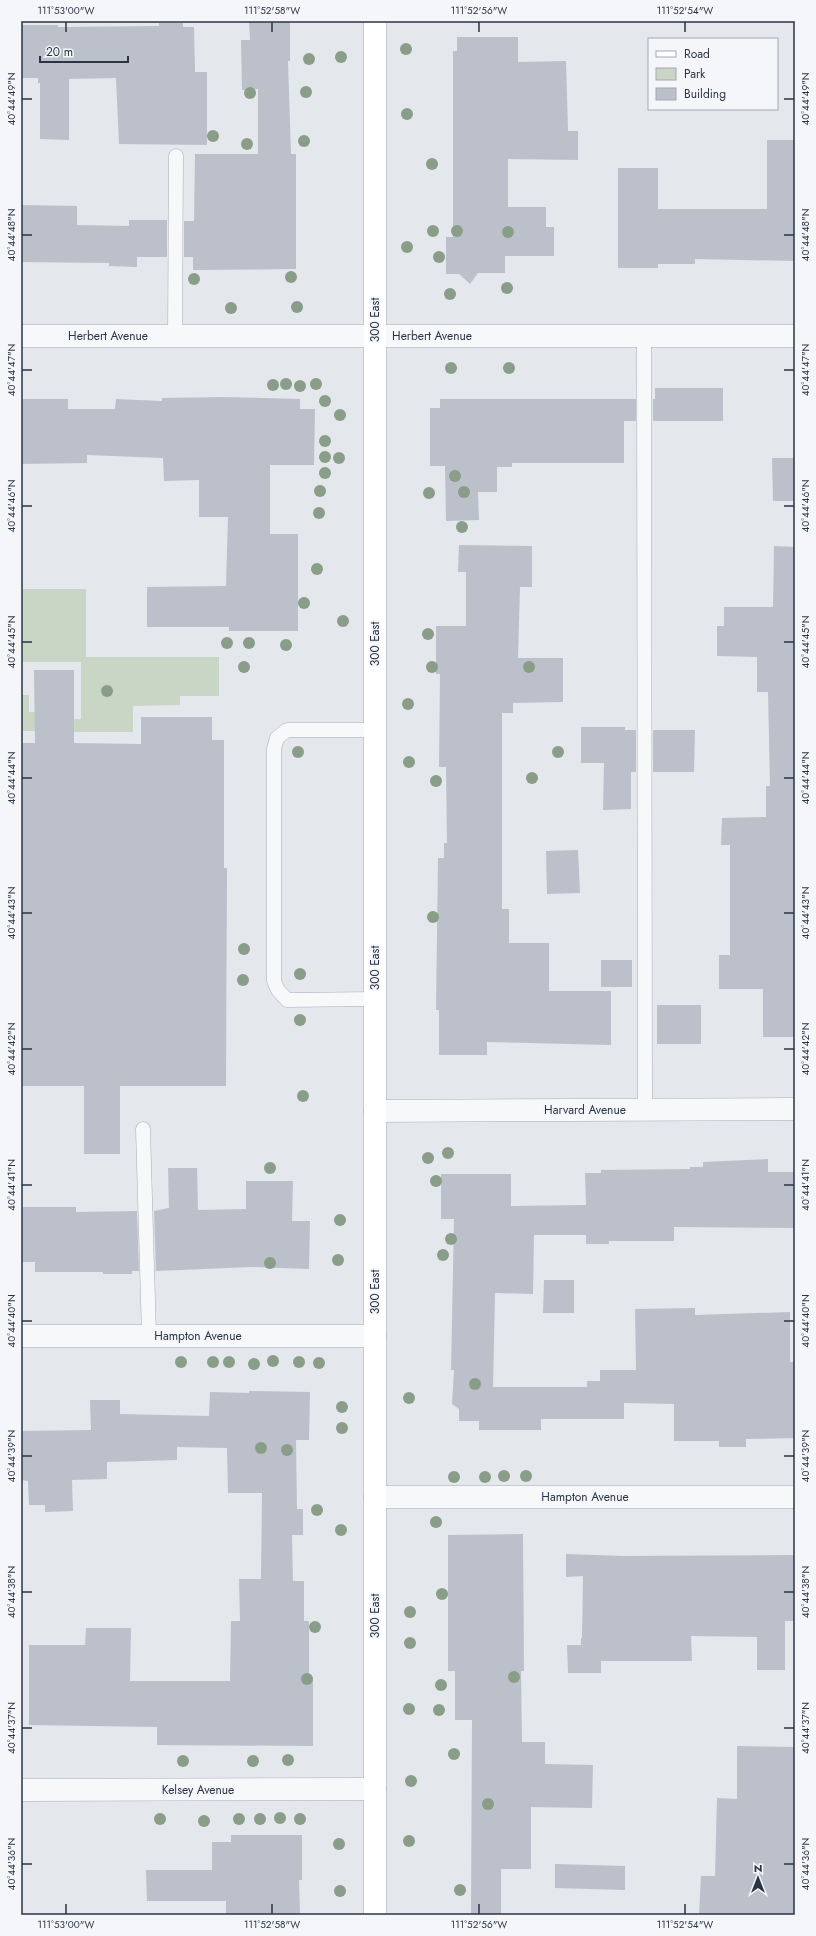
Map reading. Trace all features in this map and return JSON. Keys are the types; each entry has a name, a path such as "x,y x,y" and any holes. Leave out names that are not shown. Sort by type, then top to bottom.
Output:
{"street":[{"name":"300 East","path":"375,21 375,1915"},
{"name":"Herbert Avenue","path":"21,336 795,336"},
{"name":"Harvard Avenue","path":"375,1111 795,1109"},
{"name":"Hampton Avenue","path":"21,1336 375,1336"},
{"name":"Hampton Avenue","path":"375,1497 795,1497"},
{"name":"Kelsey Avenue","path":"21,1790 375,1790"}],"lane":[{"path":"175,336 176,156"},
{"path":"644,336 645,1110"},
{"path":"375,730 287,730 277,738 274,750 274,981 278,990 287,1000 375,999"},
{"path":"143,1129 149,1336"}],"green space":[{"path":"21,589 86,589 86,657 219,657 219,696 180,696 180,705 133,706 133,732 55,732 55,720 81,719 81,662 23,662 21,688"},
{"path":"21,695 29,695 29,712 49,712 49,731 21,731"}],"building":[{"path":"249,21 290,22 290,61 288,61 291,154 296,154 296,269 193,270 193,257 184,257 184,221 194,221 195,154 258,154 258,89 242,90 241,40 250,40"},
{"path":"159,23 183,23 183,27 194,27 195,72 207,72 207,145 119,144 116,78 69,79 69,140 40,139 40,83 38,83 38,78 21,78 21,25 58,25 58,27 159,26"},
{"path":"457,37 518,37 518,62 566,61 568,131 578,131 578,160 508,159 508,207 546,207 546,227 554,227 554,256 505,256 505,273 478,273 470,284 459,274 446,274 446,237 453,237 453,51 457,51"},
{"path":"767,140 795,140 795,261 695,259 695,264 658,264 658,268 618,268 618,168 658,168 658,209 767,209"},
{"path":"21,205 77,206 77,225 129,226 129,220 167,220 167,257 137,257 137,267 109,266 109,263 21,262"},
{"path":"655,388 723,388 723,421 653,421 653,399 655,399"},
{"path":"224,397 300,399 300,409 315,409 314,465 270,465 270,534 298,534 298,631 229,631 229,627 147,627 147,587 226,586 228,517 199,517 199,480 164,481 163,458 87,455 87,463 21,464 21,399 68,399 68,409 115,409 116,399 162,401 162,398"},
{"path":"440,399 636,399 636,421 624,421 624,463 512,463 512,467 497,467 497,492 478,492 479,520 446,521 445,466 430,466 430,408 440,408"},
{"path":"772,458 795,458 795,501 773,501"},
{"path":"459,545 532,546 532,587 520,587 518,658 563,658 563,702 513,703 513,713 502,713 502,909 509,909 509,943 549,943 549,991 611,991 611,1045 487,1042 487,1055 439,1055 439,1010 436,1010 438,858 444,858 444,843 447,843 446,767 439,767 440,674 436,674 436,626 466,626 466,572 458,572"},
{"path":"774,546 795,547 795,1037 763,1037 763,989 719,989 719,955 730,955 730,845 721,845 722,818 766,817 766,786 770,786 768,692 757,692 757,657 717,656 717,626 724,626 724,607 773,607"},
{"path":"34,670 74,670 74,743 141,744 141,717 212,717 212,740 224,740 224,868 227,868 226,1086 120,1086 120,1154 84,1154 84,1086 21,1086 21,743 35,743"},
{"path":"581,727 625,727 625,730 636,730 636,772 631,772 631,809 603,810 604,763 581,763"},
{"path":"653,730 695,730 694,772 653,772"},
{"path":"578,850 580,893 547,894 546,851"},
{"path":"601,960 632,960 632,987 601,987"},
{"path":"657,1005 701,1005 701,1044 657,1044"},
{"path":"768,1159 768,1172 795,1172 795,1228 674,1227 674,1241 609,1241 609,1244 586,1244 586,1235 534,1235 533,1294 495,1293 493,1387 587,1387 587,1381 600,1381 600,1370 636,1370 635,1309 695,1308 695,1315 790,1312 790,1362 795,1362 795,1438 746,1439 746,1447 719,1447 719,1441 674,1441 674,1404 624,1403 624,1419 541,1419 541,1430 479,1430 479,1421 459,1421 459,1409 452,1404 454,1370 451,1370 454,1219 441,1219 441,1174 511,1174 511,1206 586,1205 585,1173 601,1173 601,1170 690,1169 690,1167 703,1167 703,1162"},
{"path":"168,1168 197,1168 198,1210 246,1209 246,1181 293,1181 292,1221 310,1221 309,1269 251,1267 156,1271 154,1211 169,1208"},
{"path":"21,1207 76,1207 76,1212 137,1211 139,1271 132,1271 132,1274 103,1274 103,1272 35,1272 35,1262 21,1262"},
{"path":"544,1280 574,1280 574,1313 543,1313"},
{"path":"249,1391 310,1392 309,1440 296,1440 297,1509 303,1509 303,1535 292,1535 293,1581 304,1581 304,1621 309,1621 309,1680 313,1680 313,1746 157,1745 157,1727 29,1725 29,1645 85,1645 86,1628 131,1628 130,1681 230,1681 231,1621 240,1621 239,1579 261,1579 262,1493 228,1493 227,1448 177,1447 177,1460 107,1462 107,1479 72,1480 73,1511 45,1512 45,1505 29,1505 28,1481 21,1480 21,1431 91,1430 90,1400 120,1400 120,1414 209,1416 210,1392 249,1393"},
{"path":"523,1534 524,1671 521,1671 522,1742 545,1742 545,1764 593,1765 592,1808 531,1807 531,1869 501,1869 501,1915 471,1915 472,1720 455,1720 455,1671 448,1671 448,1535"},
{"path":"566,1554 623,1556 795,1555 795,1621 785,1621 785,1670 757,1670 757,1637 691,1636 692,1661 601,1661 601,1673 568,1673 567,1645 581,1645 583,1576 566,1577"},
{"path":"737,1746 795,1747 795,1915 699,1915 701,1876 715,1876 717,1798 737,1799"},
{"path":"231,1835 302,1835 302,1880 299,1880 300,1915 226,1915 226,1901 147,1901 146,1870 212,1870 212,1842 231,1842"},
{"path":"555,1864 625,1866 625,1890 555,1888"}]}
